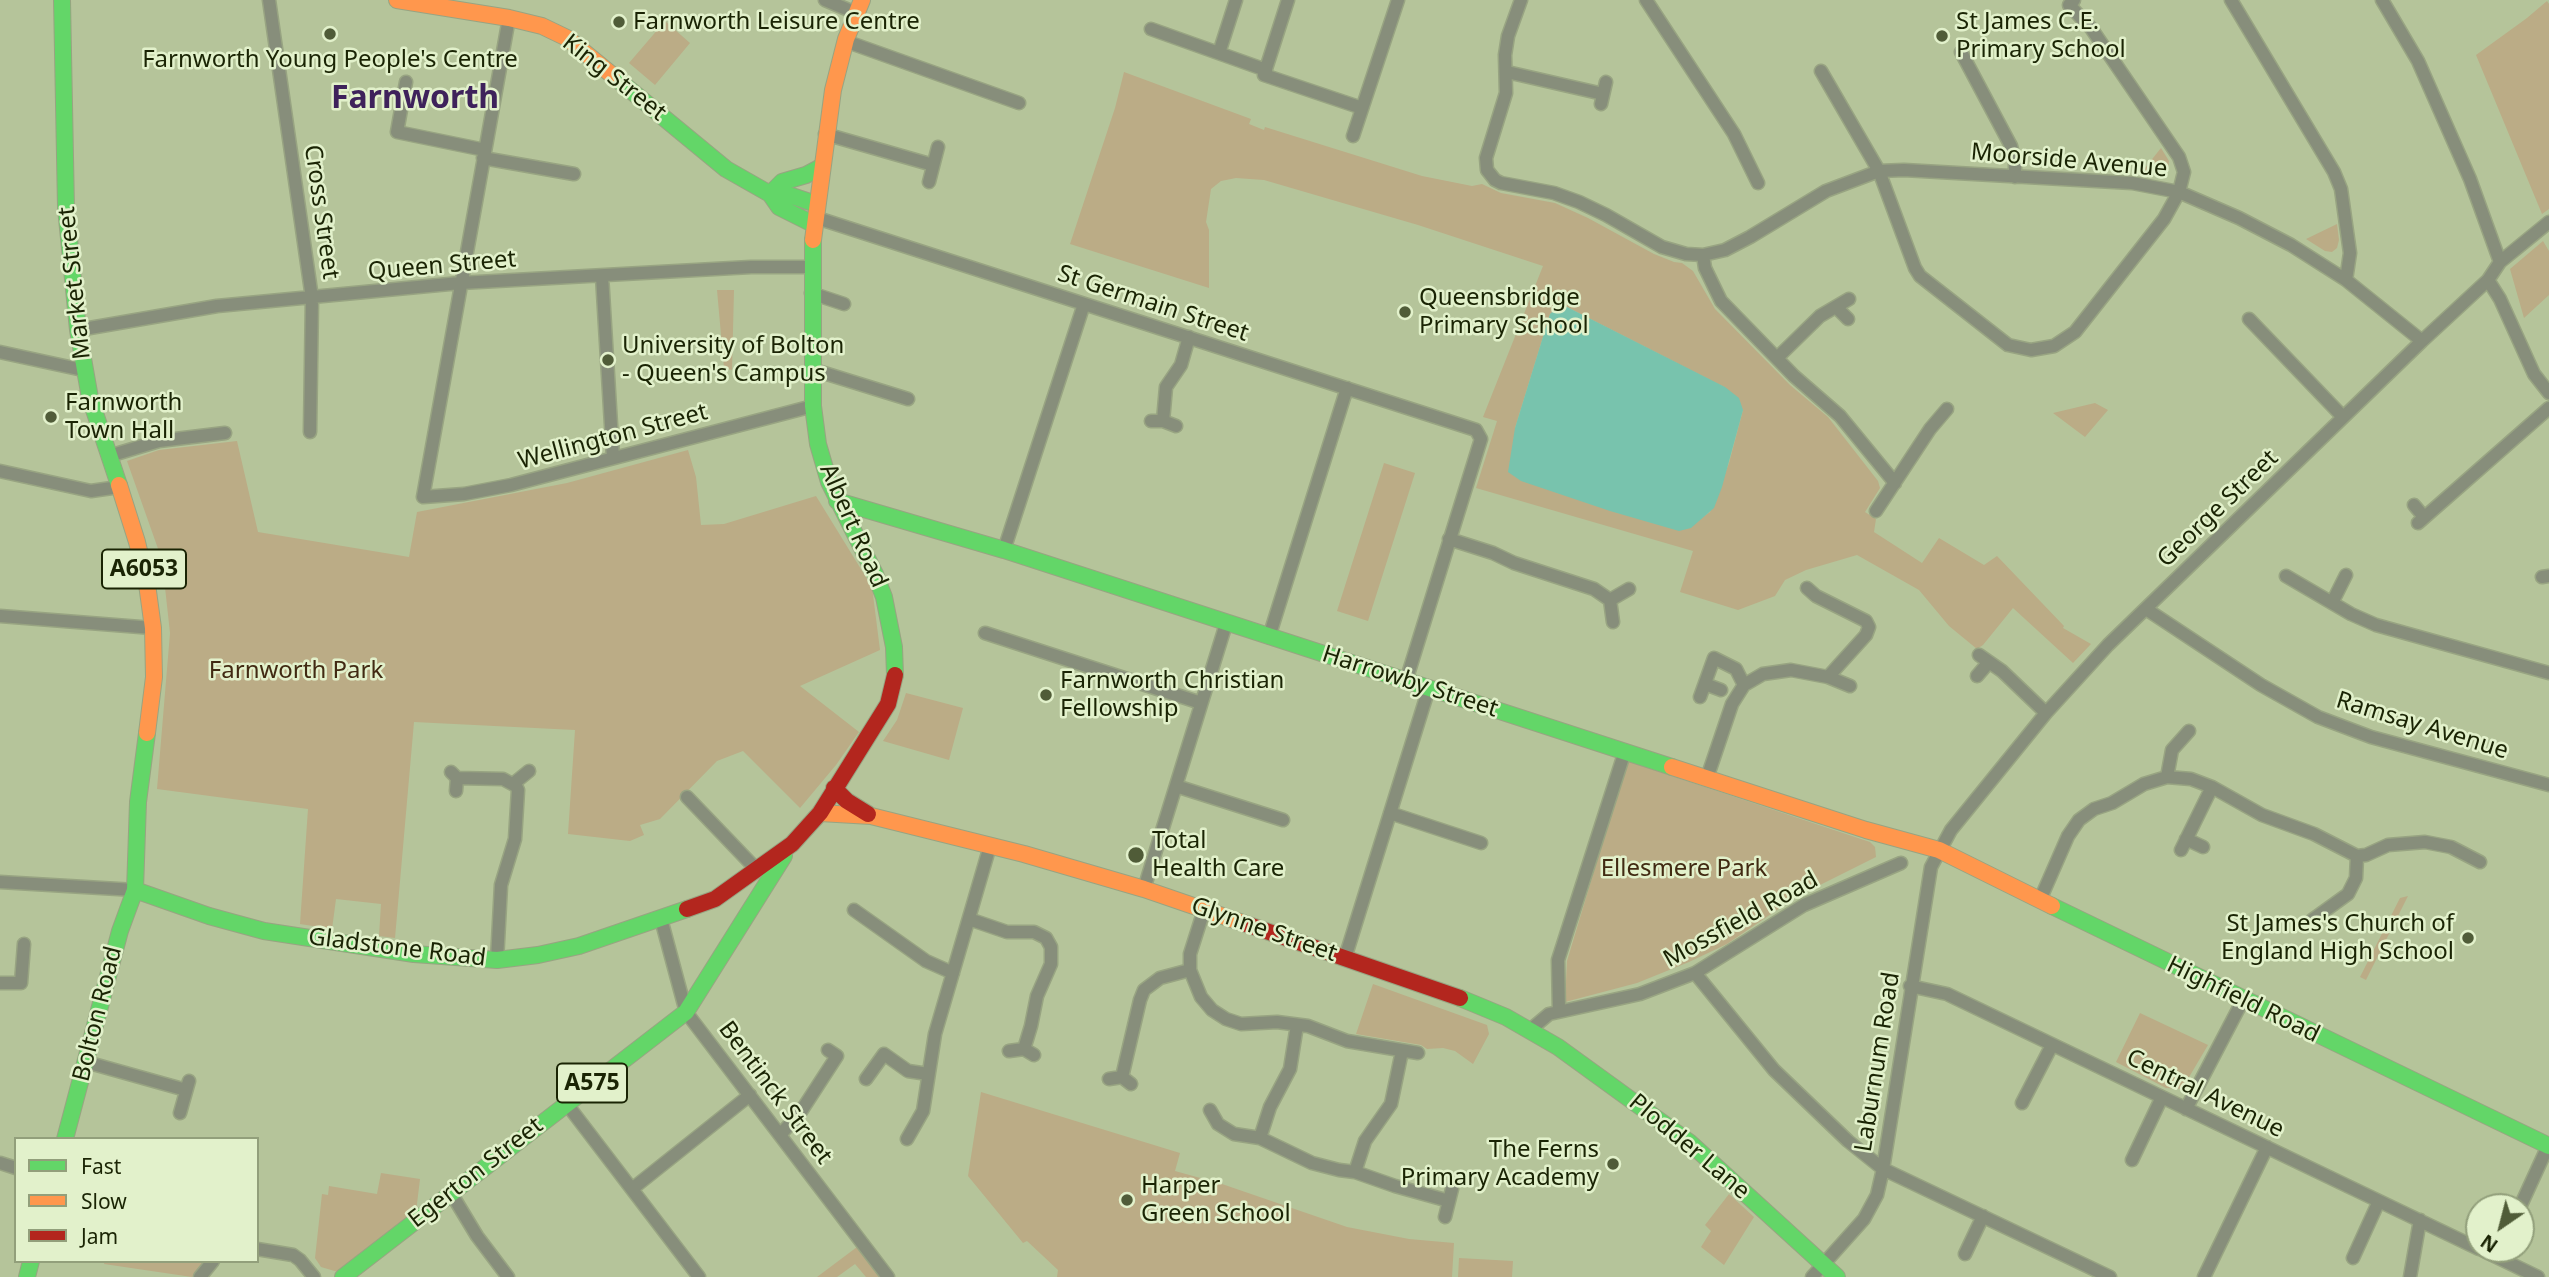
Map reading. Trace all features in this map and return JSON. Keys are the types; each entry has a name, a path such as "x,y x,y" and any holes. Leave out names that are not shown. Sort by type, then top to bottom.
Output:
{"main road":[{"name":"King Street","path":"397,0 509,18 542,26 567,38 726,169 770,194 783,193 814,215"},
{"name":"Market Street","path":"65,4 66,208 83,370 145,573 153,628 154,677 138,802 135,890"},
{"name":"Albert Road","path":"834,789 888,704 895,677 894,647 884,597 876,574 837,501 818,444 811,369 814,215 825,134 845,41 859,6"},
{"path":"770,194 782,183 821,167"},
{"name":"Harrowby Street","path":"837,501 1004,550 1866,830 1939,850"},
{"path":"851,527 882,513"},
{"name":"A575","path":"792,844 820,813 834,789"},
{"name":"Glynne Street","path":"834,789 852,805 871,816"},
{"name":"Gladstone Road","path":"135,890 209,916 264,930 386,950 497,960 538,955 579,946 715,899 736,886 810,806 834,789"},
{"name":"Glynne Street","path":"820,813 871,816 1144,889 1454,996 1530,1030"},
{"name":"Gladstone Road","path":"755,868 792,844"},
{"name":"Egerton Street","path":"343,1277 686,1012 792,844"},
{"name":"Highfield Road","path":"1939,850 2243,1000 2549,1146"},
{"name":"Bolton Road","path":"66,1137 120,931 135,890"},
{"name":"Plodder Lane","path":"1530,1030 1601,1076 1689,1142 1817,1270 1837,1277"}],"street":[{"name":"Cross Street","path":"269,0 312,298 310,432"},
{"path":"825,0 859,6"},
{"path":"1219,53 1236,0"},
{"path":"1265,72 1288,0"},
{"path":"1353,136 1398,0"},
{"path":"1521,0 1508,36 1504,103 1485,164 1495,180 1562,195 1606,215 1662,247 1686,254 1703,255 1738,244 1826,191 1879,171"},
{"path":"1646,0 1734,134 1758,183"},
{"path":"2231,0 2334,172 2341,189 2350,254 2346,280"},
{"path":"2382,0 2418,61 2470,179 2500,262"},
{"path":"1821,71 1879,171 1920,276 1997,338 2020,349 2054,346 2075,332 2164,219 2179,192 2183,172 2179,157 2071,3"},
{"path":"1516,16 1531,20"},
{"path":"460,283 509,18"},
{"path":"1151,29 1362,108"},
{"path":"845,41 1019,103"},
{"path":"1961,52 2011,146 2015,177"},
{"path":"1507,72 1603,93"},
{"path":"407,82 397,132 574,174"},
{"path":"825,134 933,165"},
{"path":"929,182 938,147"},
{"name":"Moorside Avenue","path":"1879,171 2132,183 2179,192 2239,218 2291,245 2346,280 2422,341"},
{"name":"St Germain Street","path":"814,215 1473,428 1479,433 1480,439 1449,538"},
{"name":"George Street","path":"1939,850 1951,830 2046,713 2090,664 2488,280 2500,262 2549,222"},
{"path":"1703,255 1705,268 1721,301 1802,383 1840,416 1895,483"},
{"name":"Queen Street","path":"78,330 206,308 460,283 751,267 812,267"},
{"path":"602,276 613,458"},
{"path":"2488,280 2500,299 2534,374 2549,393"},
{"name":"Wellington Street","path":"460,283 423,496 464,494 511,485 813,406"},
{"path":"811,293 844,304"},
{"path":"1777,358 1814,321 1849,299"},
{"path":"1004,550 1084,304"},
{"path":"1836,307 1848,319"},
{"path":"2249,319 2343,417"},
{"path":"1176,426 1157,421 1166,387 1181,365 1189,337"},
{"path":"0,352 83,370"},
{"path":"811,369 908,399"},
{"path":"1269,637 1347,388"},
{"path":"2414,505 2421,520 2549,408"},
{"path":"1876,512 1930,429 1947,409"},
{"path":"1919,419 1930,429"},
{"path":"109,456 159,441 225,433"},
{"path":"0,471 91,491 119,487"},
{"path":"1406,681 1449,538 1547,567 1611,600"},
{"path":"2332,603 2346,575"},
{"path":"2286,576 2376,625 2549,673"},
{"path":"1611,600 1629,589"},
{"path":"1807,608 1812,592 1863,619 1868,627 1866,635 1828,677"},
{"path":"1611,600 1613,622"},
{"name":"Ramsay Avenue","path":"2146,609 2261,685 2318,718 2371,737 2549,785"},
{"path":"0,616 153,628"},
{"path":"1144,889 1226,624"},
{"path":"985,633 1201,703"},
{"path":"1700,697 1714,658 1736,669 1744,685"},
{"path":"1977,676 1984,658 2046,713"},
{"path":"1707,778 1732,704 1744,685 1763,674 1791,670 1828,677 1850,686"},
{"path":"1705,684 1721,690"},
{"path":"1345,958 1429,688"},
{"path":"2167,777 2172,750 2181,736"},
{"path":"1559,1011 1558,960 1625,751"},
{"path":"513,784 529,771"},
{"path":"2040,900 2068,836 2079,820 2094,808 2112,803 2155,779 2167,777 2191,779 2212,787 2262,815 2315,834 2357,856 2388,845 2425,842 2451,847 2480,862"},
{"path":"454,780 503,779 513,784 519,796 515,839 501,885 497,960"},
{"path":"1176,786 1270,809 1283,820"},
{"path":"2203,847 2184,844 2212,787"},
{"path":"687,797 755,868"},
{"path":"1390,813 1481,843"},
{"path":"907,1139 923,1111 935,1034 989,846"},
{"name":"Laburnum Road","path":"1817,1270 1864,1219 1877,1195 1931,867 1939,850"},
{"path":"2312,920 2348,894 2353,886 2357,856"},
{"name":"Mossfield Road","path":"1530,1030 1543,1016 1640,994 1695,973 1804,905 1894,862"},
{"path":"0,882 135,890"},
{"path":"2328,909 2336,920"},
{"path":"854,910 926,961 953,973"},
{"path":"1204,910 1190,954 1190,970 1201,997 1212,1010 1241,1024 1277,1022 1297,1025 1347,1041 1419,1053"},
{"name":"Bentinck Street","path":"661,919 686,1012 888,1277"},
{"path":"969,919 1007,932 1034,932 1046,938 1051,947 1051,964 1037,996 1029,1052 1009,1051"},
{"path":"0,983 21,983 24,944"},
{"path":"1121,1080 1139,1000 1144,990 1160,978 1190,970"},
{"path":"1695,973 1774,1070 1848,1141 1883,1169 1983,1216 2082,1271 2110,1277"},
{"name":"Central Avenue","path":"1910,986 1947,994 2465,1242"},
{"path":"2186,1109 2243,1000"},
{"path":"1260,1138 1270,1107 1290,1069 1297,1025"},
{"path":"2022,1102 2052,1045"},
{"path":"780,1135 800,1113 837,1056 828,1050"},
{"path":"1355,1171 1365,1141 1391,1104 1396,1092 1402,1051"},
{"path":"866,1079 884,1054 908,1071 928,1074"},
{"path":"86,1062 188,1086 180,1113"},
{"path":"632,1189 750,1095"},
{"path":"2132,1160 2162,1097"},
{"path":"566,1103 699,1277"},
{"path":"1210,1110 1214,1128 1260,1138 1312,1163 1355,1171 1395,1186 1451,1195 1445,1217"},
{"path":"2527,1193 2549,1146"},
{"path":"2204,1277 2267,1147"},
{"path":"451,1193 477,1236 508,1277"},
{"path":"2353,1258 2379,1201"},
{"path":"1965,1254 1983,1216"},
{"path":"2410,1277 2420,1220"},
{"path":"259,1249 293,1255 314,1277"},
{"path":"201,1277 212,1263"},
{"name":"Central Avenue","path":"2515,1263 2538,1277"}],"green space":[{"path":"2547,1 2549,209 2542,214 2476,55"},
{"path":"665,21 690,43 655,85 629,63"},
{"path":"1124,72 1251,119 1249,124 1264,130 1265,127 1422,176 1472,186 1482,184 1501,193 1555,203 1654,254 1682,263 1693,271 1715,309 1790,385 1828,417 1878,481 1880,488 1865,512 1876,519 1874,532 1922,563 1939,538 1984,565 1997,556 2063,628 2091,644 2073,663 2013,608 1977,649 1949,626 1919,590 1857,555 1806,570 1785,580 1775,596 1738,610 1680,592 1693,551 1476,488 1497,421 1483,417 1543,266 1418,225 1264,180 1236,178 1221,181 1211,189 1206,222 1209,230 1209,288 1070,244 1115,108","holes":["1567,307 1724,387 1743,410 1729,463 1710,512 1701,518 1515,428 1550,314 1558,308"]},
{"path":"2161,148 2169,161 2168,170 2162,174 2141,173"},
{"path":"2337,224 2339,240 2337,248 2332,252 2325,251 2306,239"},
{"path":"2543,241 2549,251 2549,295 2524,318 2510,269"},
{"path":"717,290 734,290 732,370 724,368"},
{"path":"2095,403 2108,410 2085,437 2053,413"},
{"name":"Farnworth Park","path":"237,441 258,532 409,557 417,512 567,483 688,450 696,477 701,525 724,524 816,496 872,587 880,650 800,686 859,732 800,808 743,751 717,761 660,819 640,825 644,835 630,841 568,834 575,730 414,722 395,938 379,936 381,904 336,899 332,929 300,924 308,809 157,789 170,633 162,560 127,461 159,450"},
{"path":"1384,463 1415,473 1368,621 1337,611"},
{"path":"906,693 963,708 949,760 883,741 897,720"},
{"name":"Ellesmere Park","path":"1627,761 1870,842 1875,847 1876,857 1796,897 1727,944 1689,962 1637,983 1565,1002 1567,961"},
{"path":"2408,896 2366,980 2360,977 2400,898"},
{"path":"1373,984 1487,1025 1489,1034 1473,1064 1455,1051 1443,1048 1427,1049 1421,1045 1356,1034"},
{"path":"2140,1013 2208,1045 2182,1089 2166,1088 2116,1062"},
{"name":"Harper Green School","path":"981,1092 1180,1153 1175,1171 1222,1184 1347,1227 1409,1239 1454,1243 1452,1277 1057,1277 1058,1270 1027,1241 1023,1243 968,1176"},
{"path":"381,1173 420,1179 416,1212 338,1272 321,1267 315,1258 322,1194 328,1195 329,1186 377,1194"},
{"path":"1729,1194 1754,1217 1724,1265 1701,1247 1711,1231 1705,1225"},
{"path":"857,1247 879,1277 866,1277 855,1264 837,1277 817,1277"},
{"path":"1459,1258 1513,1261 1512,1277 1458,1277"},
{"path":"104,1263 206,1263 192,1277"}],"water":[{"path":"1558,307 1567,307 1725,387 1739,398 1743,410 1722,487 1714,508 1691,528 1679,531 1610,511 1521,481 1508,472 1515,428 1550,314"}],"traffic: fast":[{"path":"62,0 66,208 78,330 90,398 119,485"},
{"path":"612,75 726,169 770,194 779,207 813,224"},
{"path":"770,194 782,182 821,167"},
{"path":"770,194 783,193 816,204"},
{"path":"813,240 813,406 818,444 829,482 884,597 894,647 895,675"},
{"path":"837,501 1004,550 1672,767"},
{"path":"66,1137 120,931 135,890 138,802 147,733"},
{"path":"343,1277 686,1012 784,856"},
{"path":"135,890 209,916 264,931 414,954 497,960 579,946 687,909"},
{"path":"2052,906 2549,1146"},
{"path":"1460,998 1506,1017 1558,1047 1689,1142 1837,1277"},
{"path":"27,1277 30,1263"}],"traffic: slow":[{"path":"397,0 542,26 567,38 612,75"},
{"path":"813,240 833,90 846,39 862,0"},
{"path":"119,485 147,584 153,628 154,677 147,733"},
{"path":"1672,767 1866,830 1939,850 2052,906"},
{"path":"820,813 871,816 1024,854 1144,889 1243,923"}],"traffic: jam":[{"path":"687,909 715,899 792,844 820,813 888,704 895,675"},
{"path":"834,788 847,801 868,814"},
{"path":"1243,923 1460,998"}],"place":[{"name":"Farnworth Leisure Centre","path":"619,22"},
{"name":"Farnworth Young People's Centre","path":"330,34"},
{"name":"St James C.E. Primary School","path":"1942,36"},
{"name":"Queensbridge Primary School","path":"1405,312"},
{"name":"University of Bolton - Queen's Campus","path":"608,360"},
{"name":"Farnworth Town Hall","path":"51,417"},
{"name":"Farnworth Christian Fellowship","path":"1046,695"},
{"name":"Total Health Care","path":"1136,855"},
{"name":"St James's Church of England High School","path":"2468,938"},
{"name":"The Ferns Primary Academy","path":"1613,1164"},
{"name":"Harper Green School","path":"1127,1200"}],"district":[{"name":"Farnworth","path":"415,99"}]}
